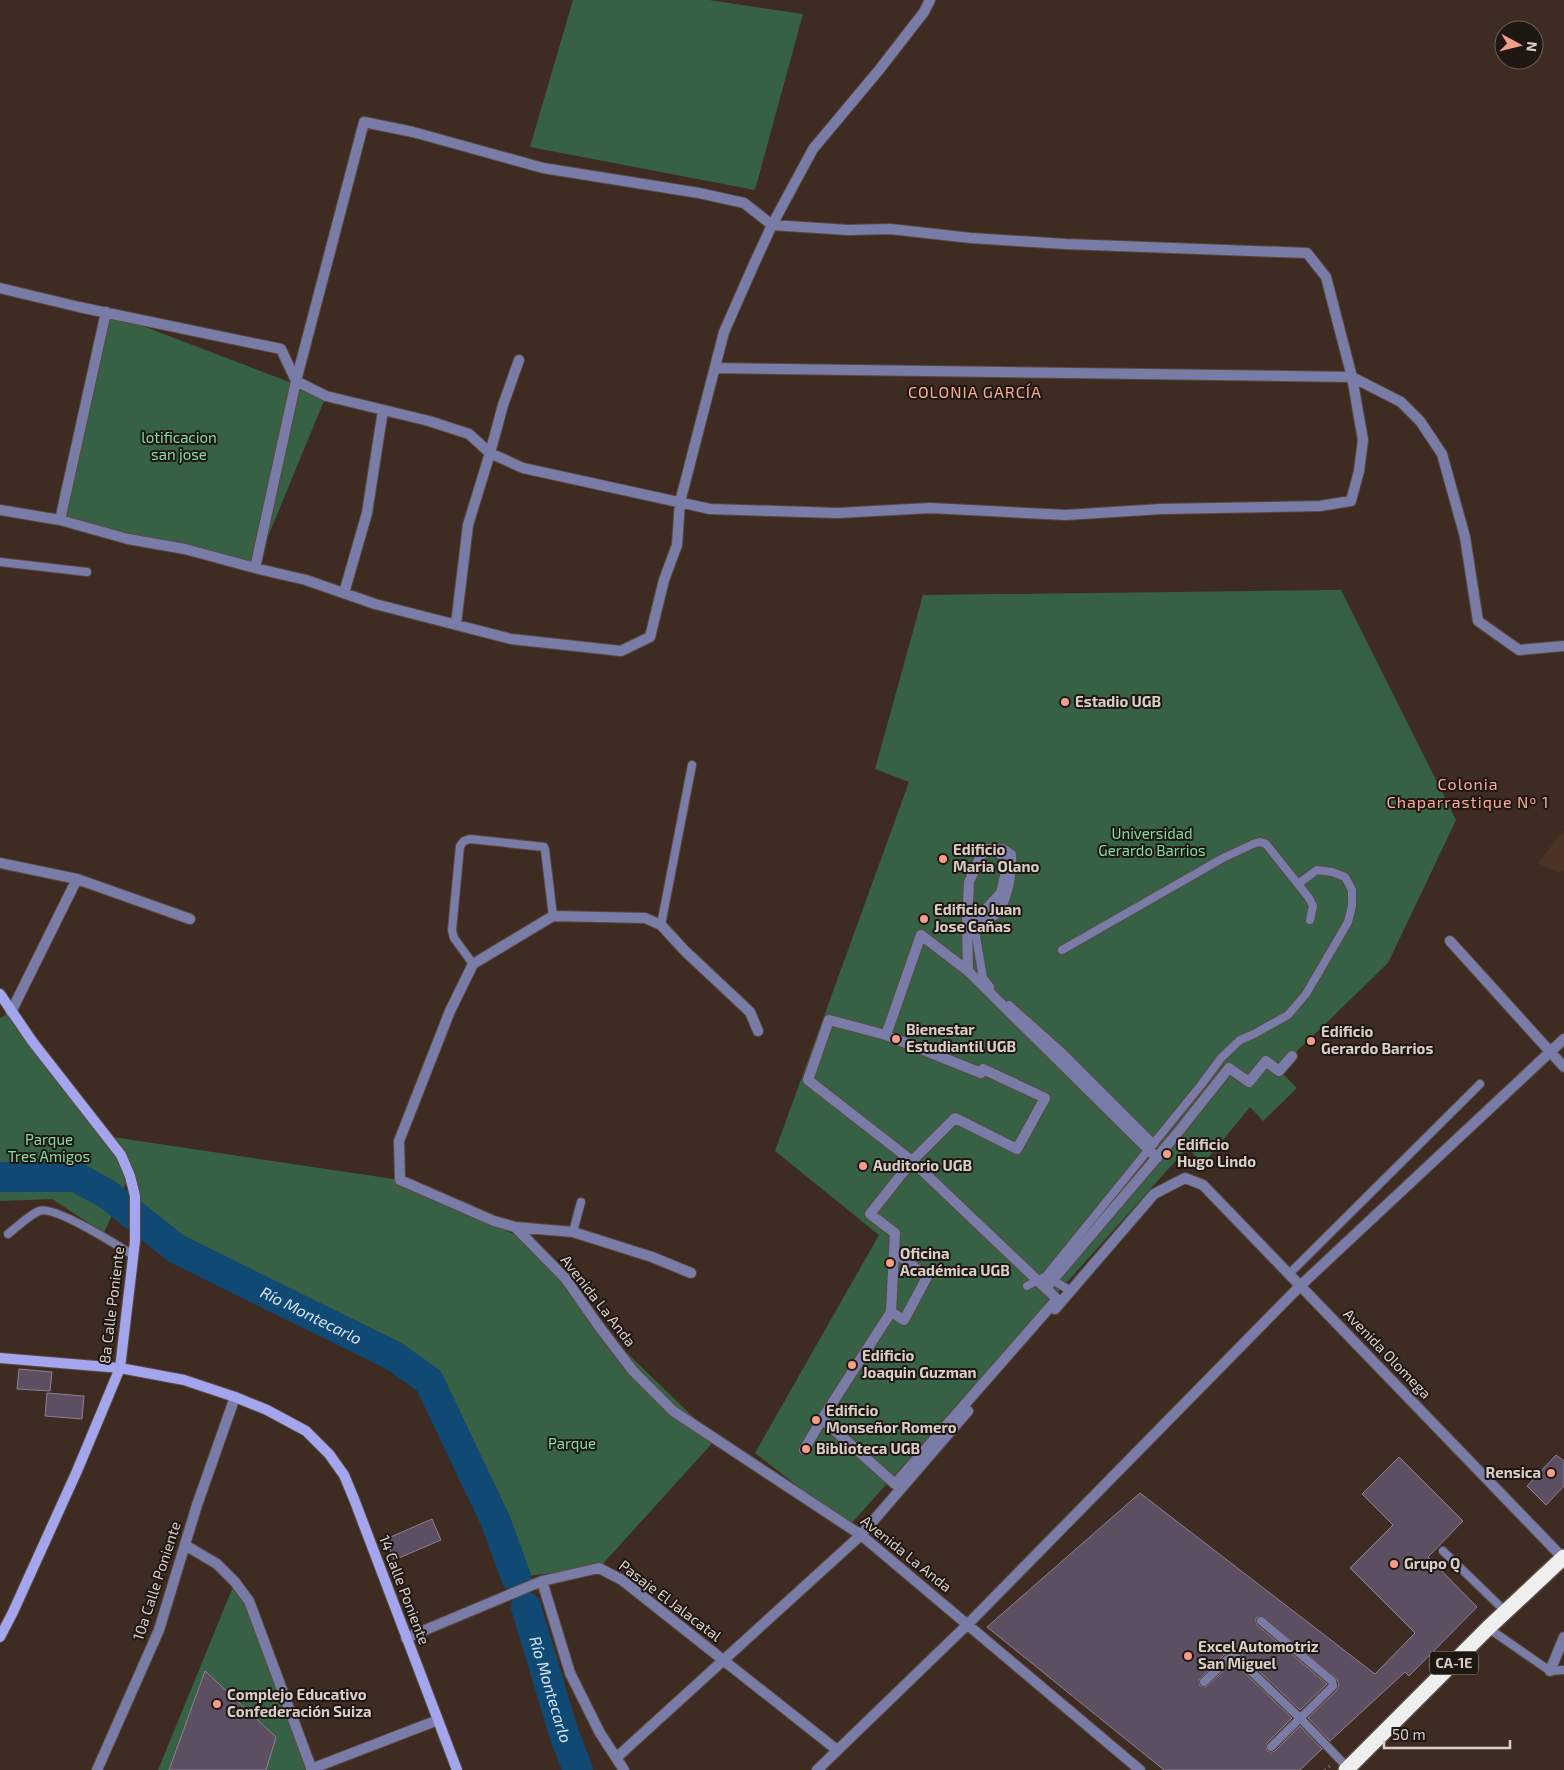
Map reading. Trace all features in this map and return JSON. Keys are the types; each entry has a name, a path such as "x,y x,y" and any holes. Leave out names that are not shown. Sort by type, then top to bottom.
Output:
{"highway":[{"name":"CA-1E","path":"1347,1769 1488,1628 1563,1558"}],"street":[{"path":"0,510 60,520 128,539 185,549 306,580 375,604 511,639 621,651 650,637 664,580 677,545 680,502 724,332 772,225 813,149 879,70 924,12 930,0"},
{"path":"0,288 175,328 281,349 296,381 326,396 429,421 469,434 490,453 523,468 710,509 838,513 930,508 1066,515 1161,509 1320,506 1351,501 1359,470 1363,440 1352,377 1326,277 1307,253 1065,244 971,238 890,229 848,230 772,225 744,203 699,193 543,168 413,132 364,122 296,381 255,568"},
{"path":"60,520 106,312"},
{"path":"456,624 468,524 503,405 519,360"},
{"path":"715,368 1352,377 1402,402 1420,421 1442,454 1465,537 1478,621 1519,650 1564,646"},
{"path":"344,593 367,513 383,410"},
{"path":"968,971 972,925 969,882 988,850 1006,858 1008,863 1001,893 972,925"},
{"path":"0,864 77,880 190,919"},
{"path":"11,1012 77,880"},
{"path":"473,964 553,916 645,918 661,925 685,951 750,1012 758,1031"},
{"path":"886,1035 921,936 968,971 1151,1147 1157,1158"},
{"path":"1450,941 1564,1067"},
{"name":"Avenida La Anda","path":"473,964 450,1011 399,1141 400,1180 515,1227 565,1278 633,1370 672,1411 861,1534 1140,1770"},
{"name":"8a Calle Poniente","path":"0,994 11,1012 121,1155 130,1176 135,1196 135,1241 120,1368 77,1471 0,1637"},
{"path":"804,1450 822,1420 891,1312 895,1234 870,1214 912,1161 955,1118 1017,1149 1045,1098 983,1069 981,1073 886,1035 829,1020 808,1080 912,1161 1045,1279 1046,1288 1057,1299 895,1484 822,1420"},
{"path":"817,1770 968,1624 1300,1286 1564,1039"},
{"path":"1045,1279 1157,1158 1229,1068 1248,1082 1266,1061 1279,1072 1292,1056"},
{"name":"Avenida Olomega","path":"1071,1291 1154,1194 1185,1178 1203,1185 1563,1558"},
{"path":"515,1227 573,1232 652,1257 691,1273"},
{"path":"891,1312 904,1320 927,1277 894,1252"},
{"path":"616,1758 861,1534 1071,1291"},
{"name":"14 Calle Poniente","path":"0,1358 120,1368 184,1380 236,1397 267,1410 306,1431 328,1454 344,1475 457,1770"},
{"name":"10a Calle Poniente","path":"97,1770 159,1630 197,1504 236,1397"},
{"path":"185,1545 217,1564 236,1582 249,1601 312,1770 438,1720"},
{"name":"Pasaje El Jalacatal","path":"406,1638 542,1581 599,1568 622,1580 837,1750"},
{"path":"542,1581 570,1673 600,1733 624,1770"},
{"path":"1550,1671 1564,1637"}],"lane":[{"path":"0,562 87,572"},
{"path":"661,925 692,765"},
{"path":"473,964 454,938 452,930 460,846 464,841 470,839 544,847 553,916"},
{"path":"1062,950 1223,858 1260,842 1266,844 1310,898 1313,906 1310,920"},
{"path":"1027,1286 1045,1279 1227,1052 1240,1040 1288,1015 1306,994 1348,922 1352,906 1352,890 1345,877 1332,872 1317,870 1298,884"},
{"path":"972,925 983,978 993,991 1064,1054 1151,1147"},
{"path":"1289,1274 1480,1084"},
{"path":"573,1232 581,1202"},
{"path":"8,1234 40,1211 48,1210 71,1219 133,1255"},
{"path":"1045,1279 1071,1291"},
{"path":"1443,1551 1506,1612"},
{"path":"1261,1621 1332,1681 1333,1686 1271,1747"},
{"path":"1488,1628 1550,1671 1564,1670"},
{"path":"1204,1682 1228,1659 1232,1657 1237,1658 1300,1719 1347,1769"}],"shaded area":[{"path":"1564,830 1564,871 1558,873 1538,863"}],"green space":[{"path":"573,0 709,0 803,14 755,190 530,147"},
{"name":"lotificacion san jose","path":"106,312 326,396 255,568 61,520"},
{"name":"Universidad Gerardo Barrios","path":"1341,590 1456,820 1388,963 1292,1056 1282,1073 1297,1088 1263,1121 1250,1107 1204,1163 1187,1148 849,1526 755,1453 879,1235 775,1151 909,782 875,769 923,595"},
{"name":"Parque","path":"11,1012 106,1136 400,1180 530,1242 598,1325 716,1439 599,1568 516,1577 470,1466 429,1381 305,1314 177,1249 135,1196 127,1181 104,1233 52,1199 0,1201 0,1018"},
{"path":"235,1582 312,1770 158,1770"}],"building":[{"path":"19,1369 52,1372 50,1391 17,1389"},
{"path":"47,1393 84,1396 82,1419 45,1416"},
{"name":"Rensica","path":"1556,1455 1564,1461 1564,1486 1546,1505 1527,1486"},
{"name":"Excel Automotriz San Miguel","path":"1399,1457 1463,1521 1428,1557 1477,1607 1409,1676 1405,1672 1330,1741 1308,1718 1337,1690 1339,1685 1337,1679 1262,1616 1256,1618 1257,1625 1327,1684 1300,1710 1241,1654 1232,1651 1224,1655 1199,1680 1200,1686 1206,1687 1234,1663 1292,1718 1267,1743 1267,1751 1275,1751 1300,1726 1322,1749 1300,1770 1164,1770 987,1627 1140,1493 1375,1674 1415,1633 1350,1568 1393,1525 1362,1494"},
{"path":"432,1519 441,1540 394,1560 386,1539"},
{"name":"Complejo Educativo Confederación Suiza","path":"205,1671 276,1737 266,1770 169,1770"}],"waterway":[{"name":"Río Montecarlo","path":"0,1177 76,1177 107,1194 177,1249 394,1356 429,1381 496,1522 516,1577"},
{"name":"Río Montecarlo","path":"526,1607 564,1734 578,1770"}],"place":[{"name":"Estadio UGB","path":"1065,702"},
{"name":"Edificio Maria Olano","path":"943,859"},
{"name":"Edificio Juan Jose Cañas","path":"924,919"},
{"name":"Bienestar Estudiantil UGB","path":"896,1039"},
{"name":"Edificio Gerardo Barrios","path":"1311,1041"},
{"name":"Edificio Hugo Lindo","path":"1167,1154"},
{"name":"Auditorio UGB","path":"863,1166"},
{"name":"Oficina Académica UGB","path":"890,1263"},
{"name":"Edificio Joaquin Guzman","path":"852,1365"},
{"name":"Edificio Monseñor Romero","path":"816,1420"},
{"name":"Biblioteca UGB","path":"806,1449"},
{"name":"Rensica","path":"1551,1473"},
{"name":"Grupo Q","path":"1394,1564"},
{"name":"Excel Automotriz San Miguel","path":"1188,1656"},
{"name":"Complejo Educativo Confederación Suiza","path":"217,1704"}],"district":[{"name":"COLONIA GARCÍA","path":"975,392"},
{"name":"Colonia Chaparrastique Nº 1","path":"1468,793"}],"park label":[{"name":"Parque Tres Amigos","path":"49,1148"}]}
